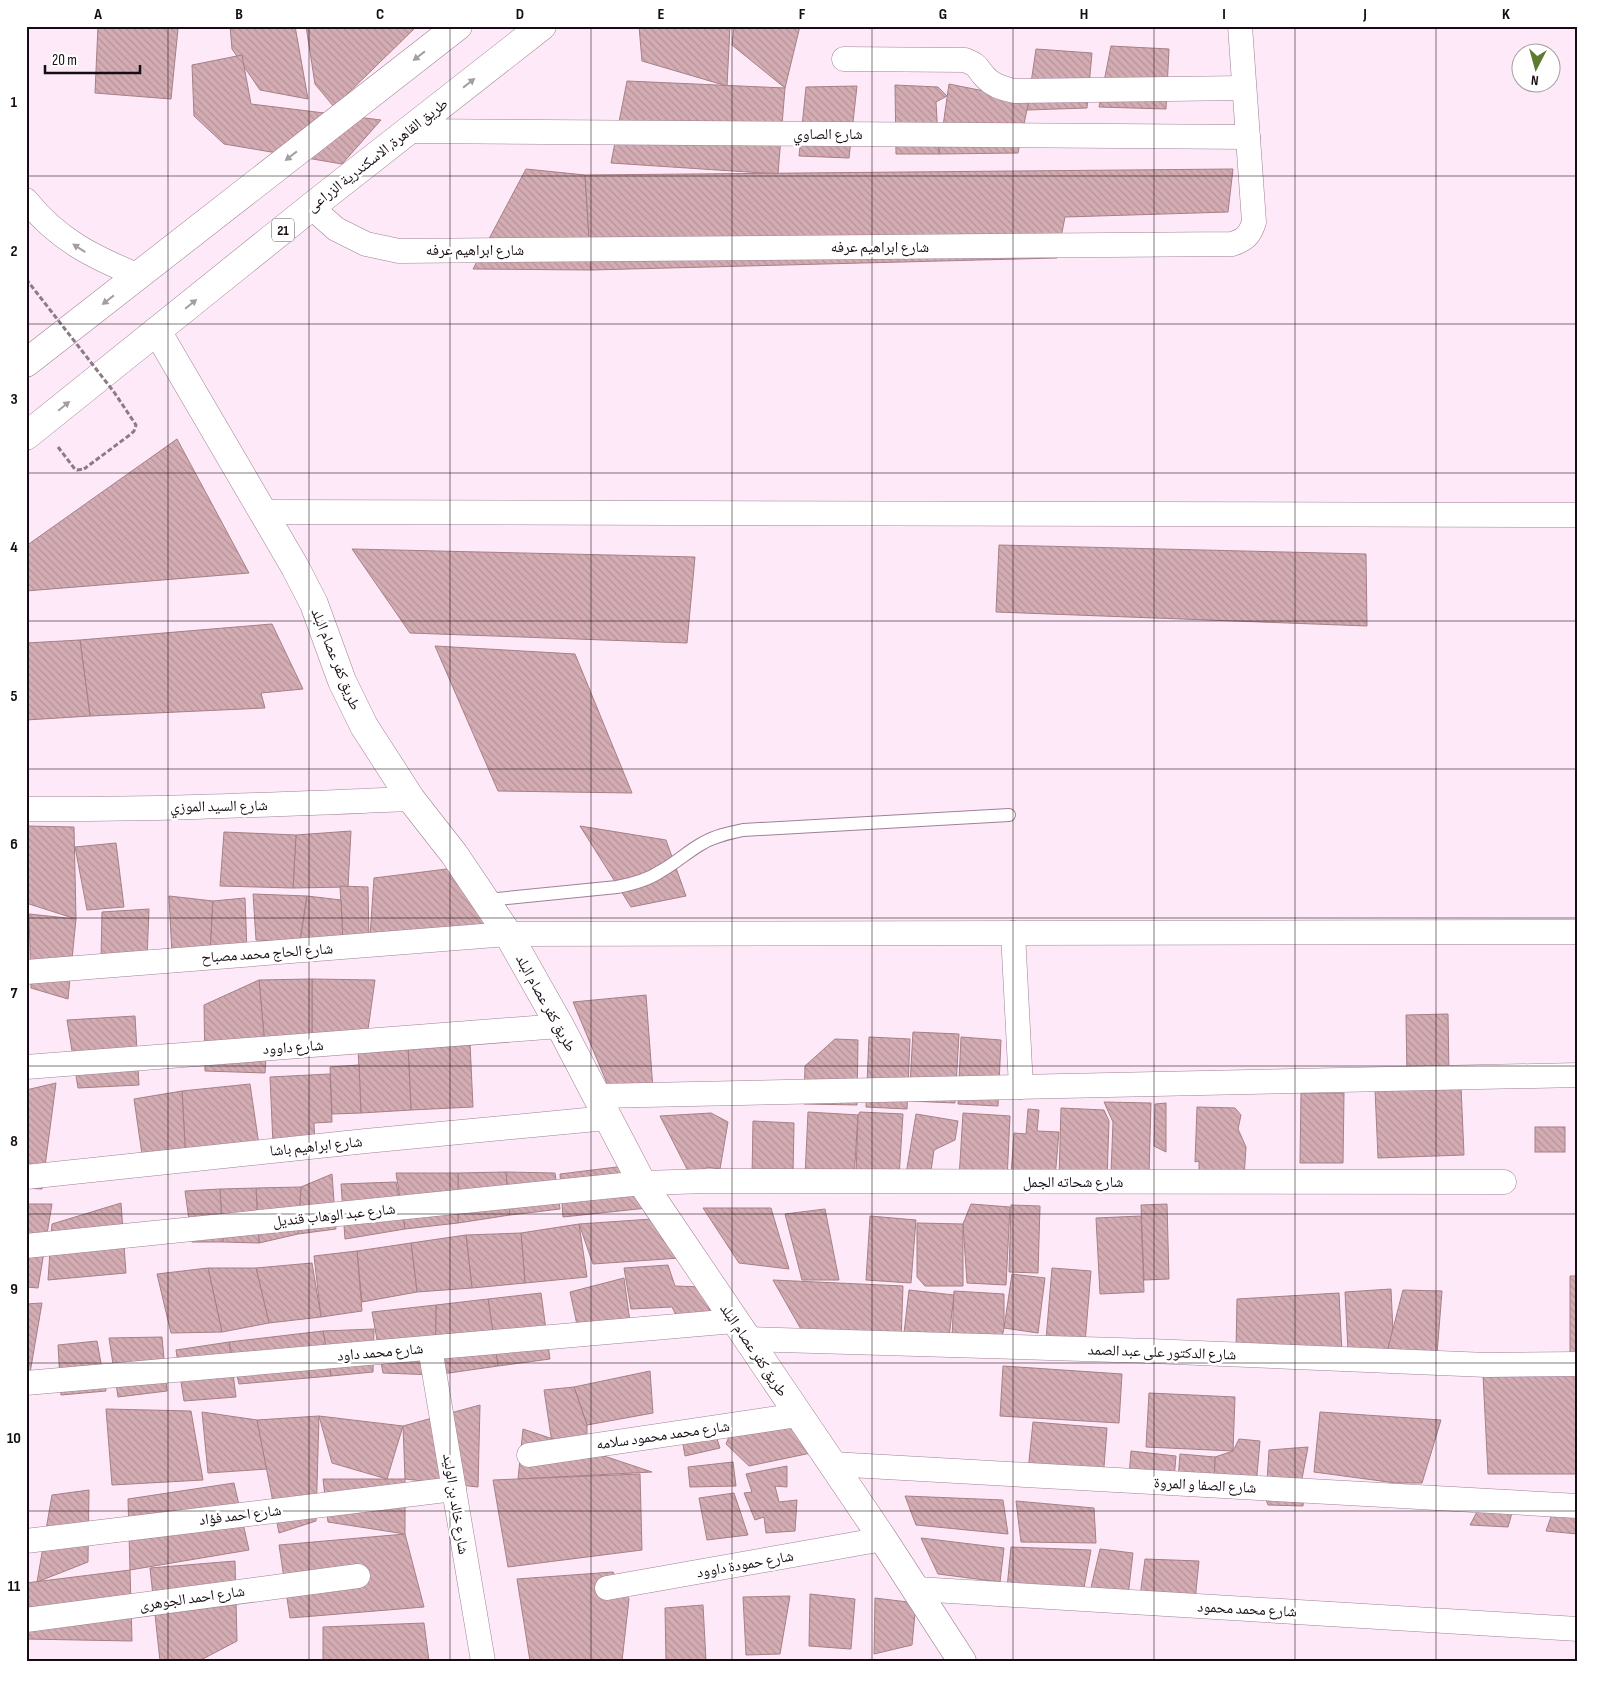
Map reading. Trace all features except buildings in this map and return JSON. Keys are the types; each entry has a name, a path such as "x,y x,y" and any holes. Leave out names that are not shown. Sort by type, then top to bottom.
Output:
{"main road":[{"path":"26,363 458,26"},
{"name":"طريق القاهرة, الاسكندرية الزراعى","path":"26,436 311,207 542,26"},
{"name":"طريق كفر عصام البلد","path":"157,331 296,566 314,604 342,680 364,726 411,798 487,900 508,934 560,1026 642,1183 917,1589 962,1661"}],"street":[{"name":"شارع ابراهيم عرفه","path":"311,207 336,229 366,244 399,251 1232,244 1243,241 1251,233 1254,222 1240,26"},
{"path":"844,59 965,60 978,65 985,77 997,86 1014,91 1244,88"},
{"name":"شارع الصاوي","path":"408,131 1248,136"},
{"path":"26,200 57,232 81,250 139,276"},
{"path":"264,512 1578,515"},
{"name":"شارع السيد الموزي","path":"26,808 89,809 251,806 411,798"},
{"name":"شارع الحاج محمد مصباح","path":"26,972 508,934 1578,932"},
{"path":"1013,933 1021,1087"},
{"name":"شارع داوود","path":"26,1067 560,1026"},
{"name":"شارع ابراهيم باشا","path":"26,1177 366,1141 602,1107 1021,1087 1578,1075"},
{"name":"شارع شحاته الجمل","path":"642,1183 708,1181 1504,1182"},
{"name":"شارع عبد الوهاب قنديل","path":"26,1246 642,1183"},
{"name":"شارع محمد داود","path":"26,1383 430,1348 740,1330"},
{"name":"شارع الدكتور على عبد الصمد","path":"740,1330 1140,1351 1486,1365 1578,1364"},
{"name":"شارع خالد بن الوليد","path":"430,1348 482,1661"},
{"name":"شارع محمد محمود سلامه","path":"529,1455 798,1415"},
{"name":"شارع الصفا و المروة","path":"832,1464 1578,1506"},
{"name":"شارع احمد فؤاد","path":"26,1542 454,1489"},
{"name":"شارع حمودة داوود","path":"607,1588 883,1539"},
{"name":"شارع احمد الجوهرى","path":"26,1620 358,1576"},
{"name":"شارع محمد محمود","path":"917,1589 1578,1629"}],"lane":[{"path":"487,900 618,887 634,883 662,871 688,851 704,842 723,834 743,830 1009,815"}],"path":[{"path":"27,282 114,392 136,425 131,434 84,469"}]}
